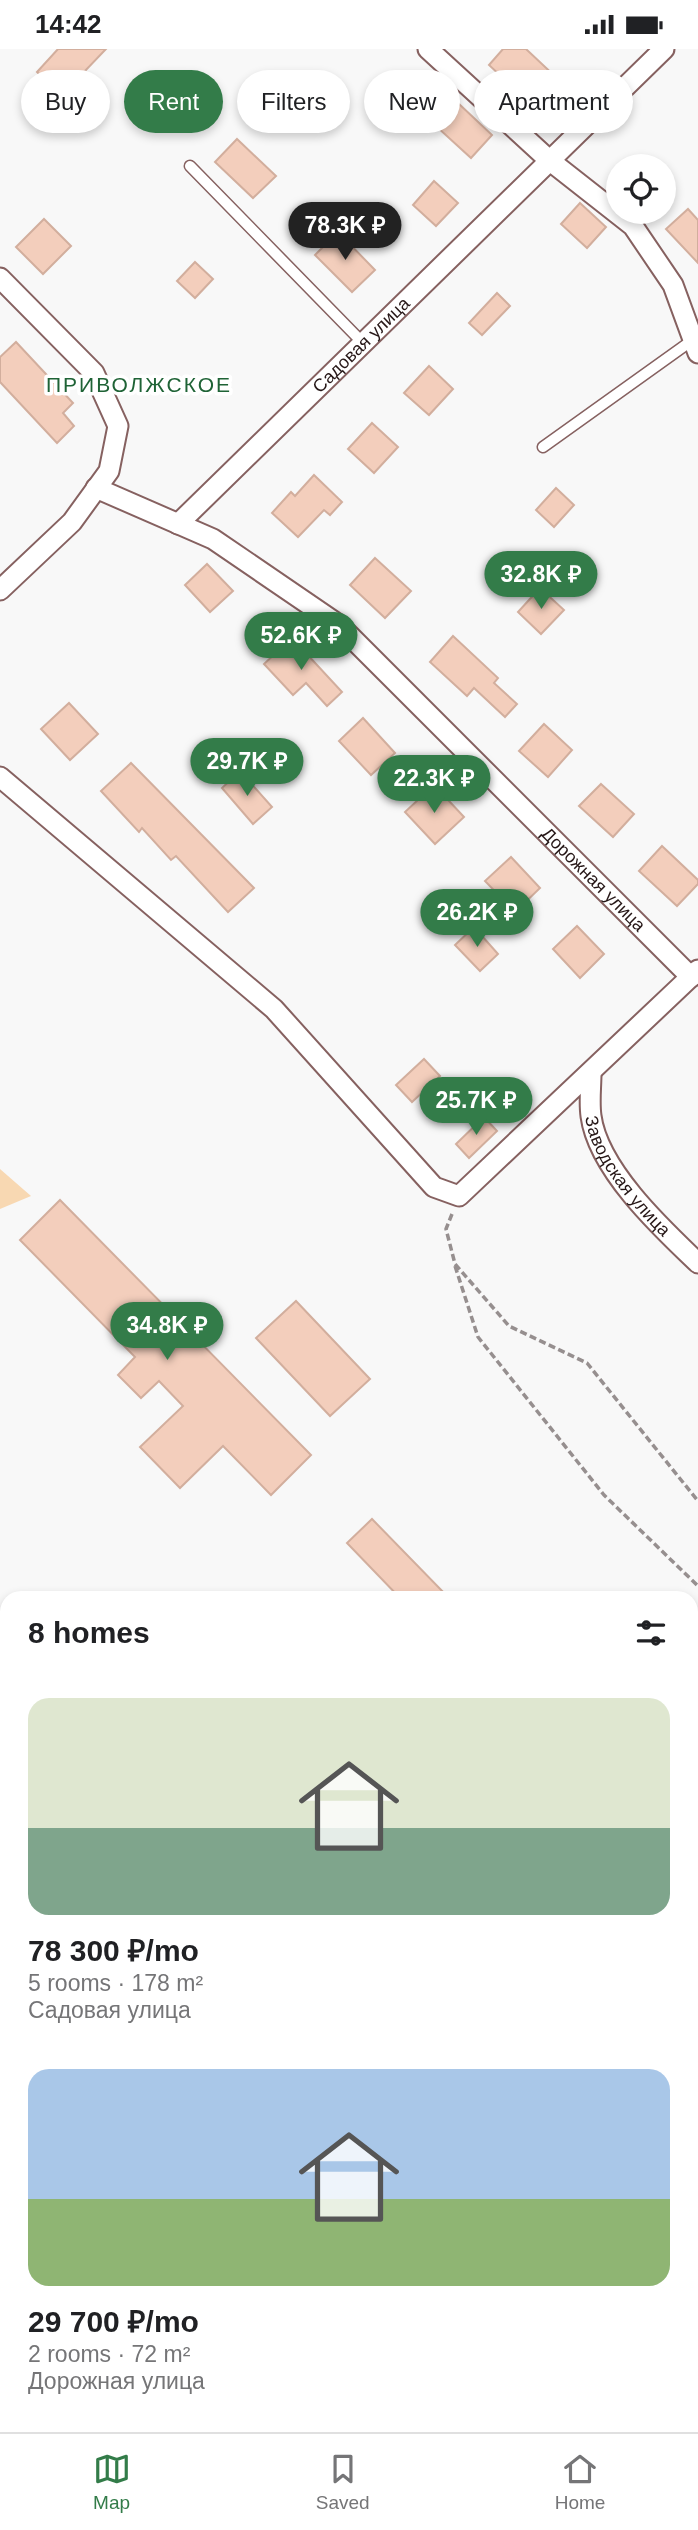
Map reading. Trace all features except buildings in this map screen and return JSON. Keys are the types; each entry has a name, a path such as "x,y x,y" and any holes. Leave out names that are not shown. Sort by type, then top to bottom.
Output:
{"street":[{"path":"428,49 549,160 633,226 673,285 696,343"},
{"name":"Садовая улица","path":"178,524 664,49"},
{"path":"0,278 94,373 118,426 109,471 72,522 0,590"},
{"path":"673,285 698,307"},
{"name":"Дорожная улица","path":"96,488 213,539 339,625 694,973"},
{"path":"0,777 274,1009 434,1187 460,1196 694,973"},
{"name":"Заводская улица","path":"591,1073 591,1118 606,1158 661,1228 698,1263"}],"lane":[{"path":"190,166 363,343"},
{"path":"543,447 696,343"}],"path":[{"path":"460,1196 446,1229 478,1337 604,1495 698,1586"},
{"path":"455,1264 509,1326 587,1363 698,1501"}],"shaded area":[{"path":"0,1169 31,1196 0,1209"}],"district":[{"name":"ПРИВОЛЖСКОЕ","path":"139,384"}]}
